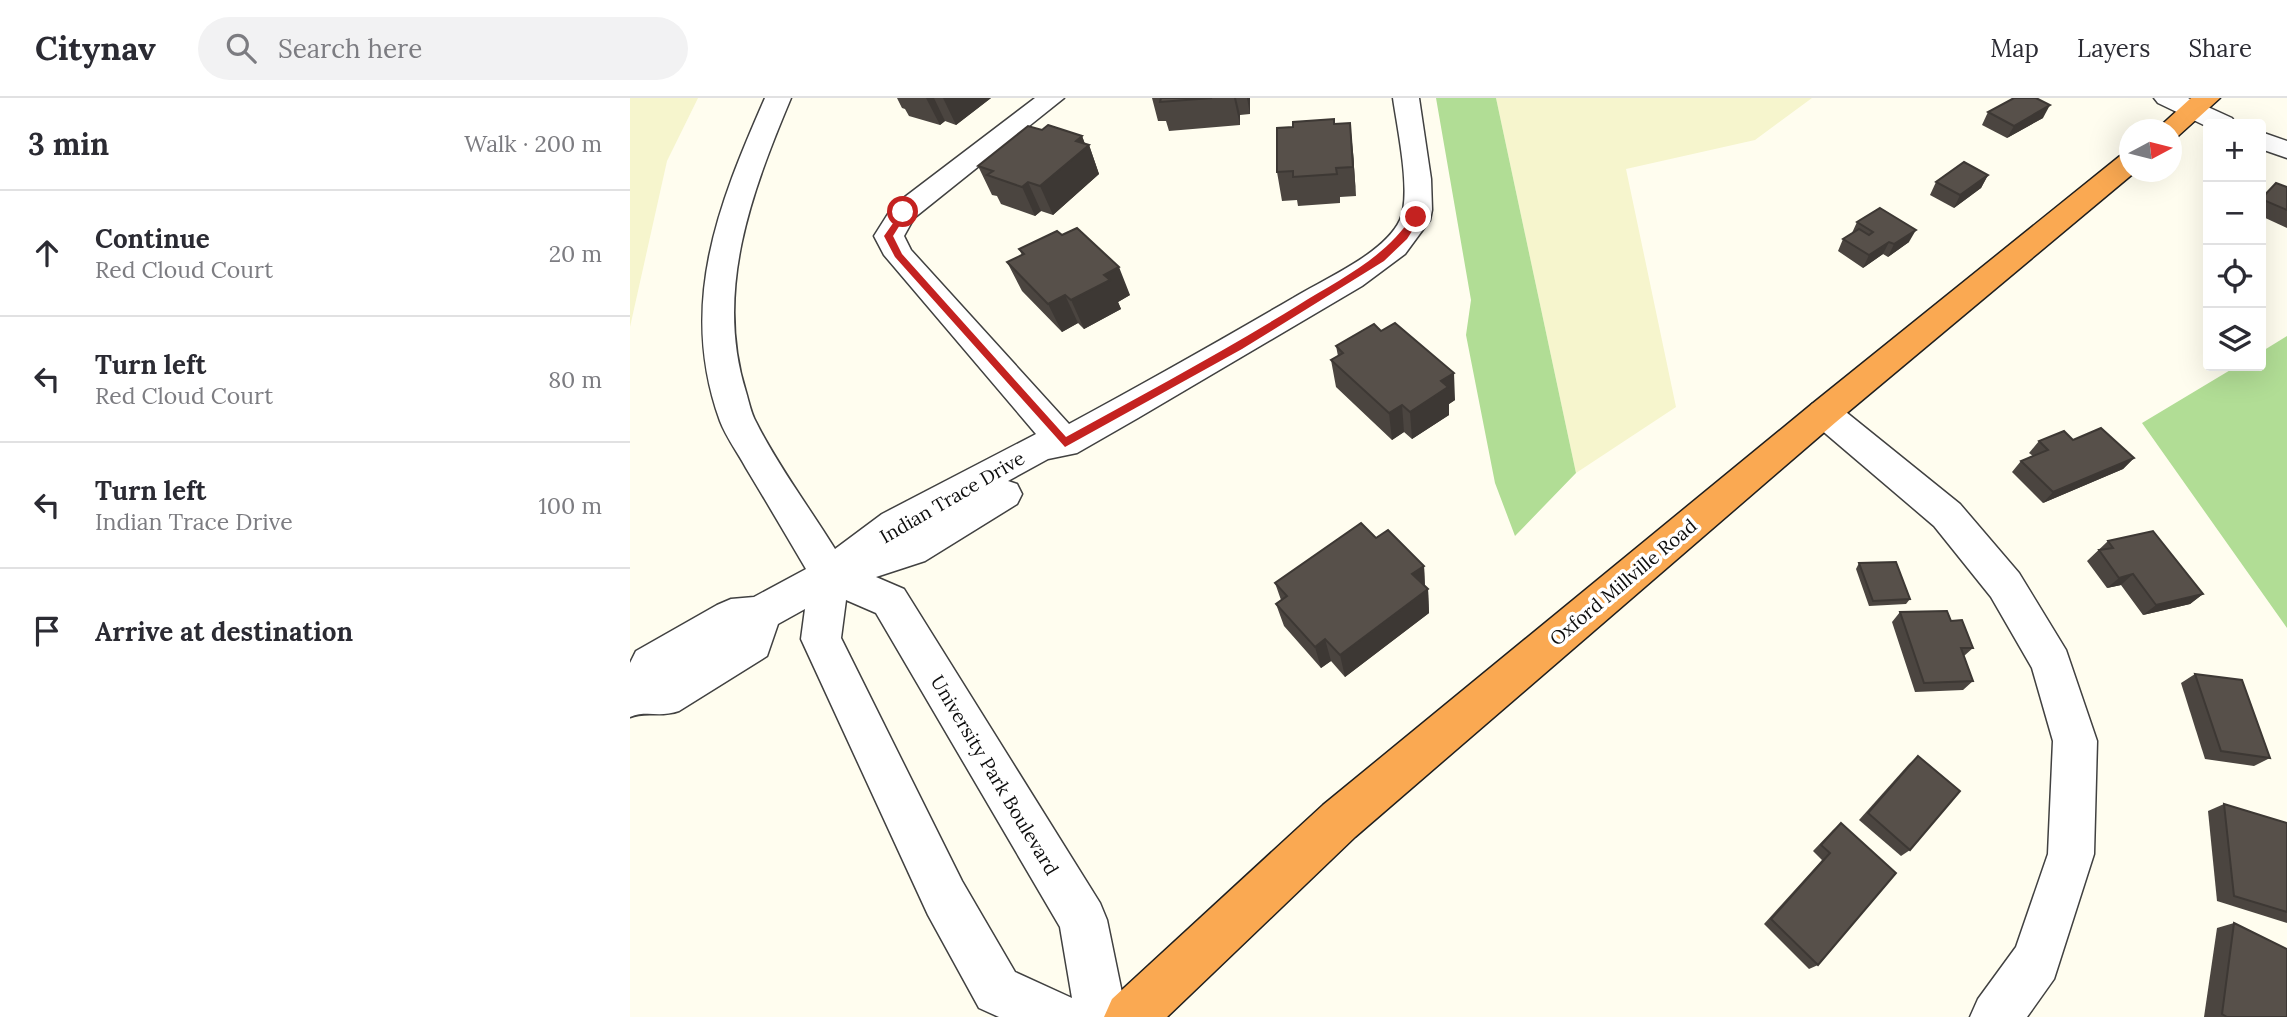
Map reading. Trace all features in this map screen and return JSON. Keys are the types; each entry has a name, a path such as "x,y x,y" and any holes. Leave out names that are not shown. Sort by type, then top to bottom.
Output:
{"highway":[{"path":"2182,119 2200,104"},
{"name":"Oxford Millville Road","path":"1130,1017 1339,821 1824,413 2119,171"}],"street":[{"path":"778,98 743,180 723,256 717,310 721,366 738,423 830,575 821,639 945,898 997,990 1055,1017"},
{"path":"1051,98 903,212 889,236 899,255 1065,443"},
{"name":"Indian Trace Drive","path":"633,695 664,697 753,643 760,614 830,575 911,550 1049,467 1065,443 1238,346 1381,258 1404,237 1416,217 1418,189 1406,98"},
{"path":"2167,98 2200,104 2217,119"},
{"path":"2266,142 2287,150"},
{"path":"1824,413 1947,515 2005,585 2051,663 2075,741 2071,854 2036,961 1996,1017"},
{"name":"University Park Boulevard","path":"830,575 890,601 1083,920 1101,1017"}],"green space":[{"path":"630,98 698,98 667,161 630,327"},
{"path":"1436,98 1496,98 1576,473 1515,536 1495,483 1466,335 1471,300"},
{"path":"1496,98 1812,98 1755,140 1626,169 1676,407 1576,473"},
{"path":"2287,336 2287,628 2142,423 2229,371 2266,371 2266,349"}],"building":[{"path":"1161,98 1212,98 1160,102"},
{"path":"2014,98 2036,98 2050,105 2014,126 1988,112"},
{"path":"1334,119 1334,124 1350,123 1353,167 1336,168 1337,174 1293,177 1293,171 1277,172 1277,128 1293,127 1293,122"},
{"path":"1048,125 1082,136 1076,141 1089,145 1040,186 1028,182 1022,187 987,175 993,171 978,166 1028,126 1042,130"},
{"path":"1964,162 1988,175 1960,195 1936,182"},
{"path":"2276,183 2287,187 2287,210 2266,201 2266,194"},
{"path":"1880,208 1916,230 1869,255 1843,239 1859,229 1869,235 1873,232 1857,222"},
{"path":"1077,228 1119,267 1104,275 1110,280 1071,300 1065,295 1048,304 1007,262 1024,254 1019,249 1057,231 1062,235"},
{"path":"1395,323 1454,373 1441,381 1448,387 1410,412 1402,405 1389,413 1331,360 1343,353 1336,346 1374,324 1381,331"},
{"path":"2101,428 2134,458 2053,492 2021,461 2048,450 2039,441 2064,431 2073,440"},
{"path":"1361,523 1376,538 1388,530 1424,566 1412,574 1428,589 1340,655 1325,639 1315,647 1276,604 1287,596 1275,583"},
{"path":"2153,531 2203,594 2156,605 2133,574 2119,578 2099,550 2113,548 2108,541"},
{"path":"1896,562 1910,599 1873,601 1859,563"},
{"path":"1947,611 1951,621 1962,620 1973,648 1961,648 1973,681 1924,683 1900,612"},
{"path":"2195,674 2242,680 2270,758 2221,751"},
{"path":"1918,756 1960,791 1910,850 1868,813"},
{"path":"2224,804 2287,823 2287,912 2234,896"},
{"path":"1841,823 1896,873 1818,965 1771,919 1830,853 1821,845"},
{"path":"2234,923 2287,949 2287,1017 2227,1017 2222,1014"}],"route":[{"path":"903,212 889,236 899,255 1065,443 1238,346 1381,258 1404,237 1416,217"}]}
